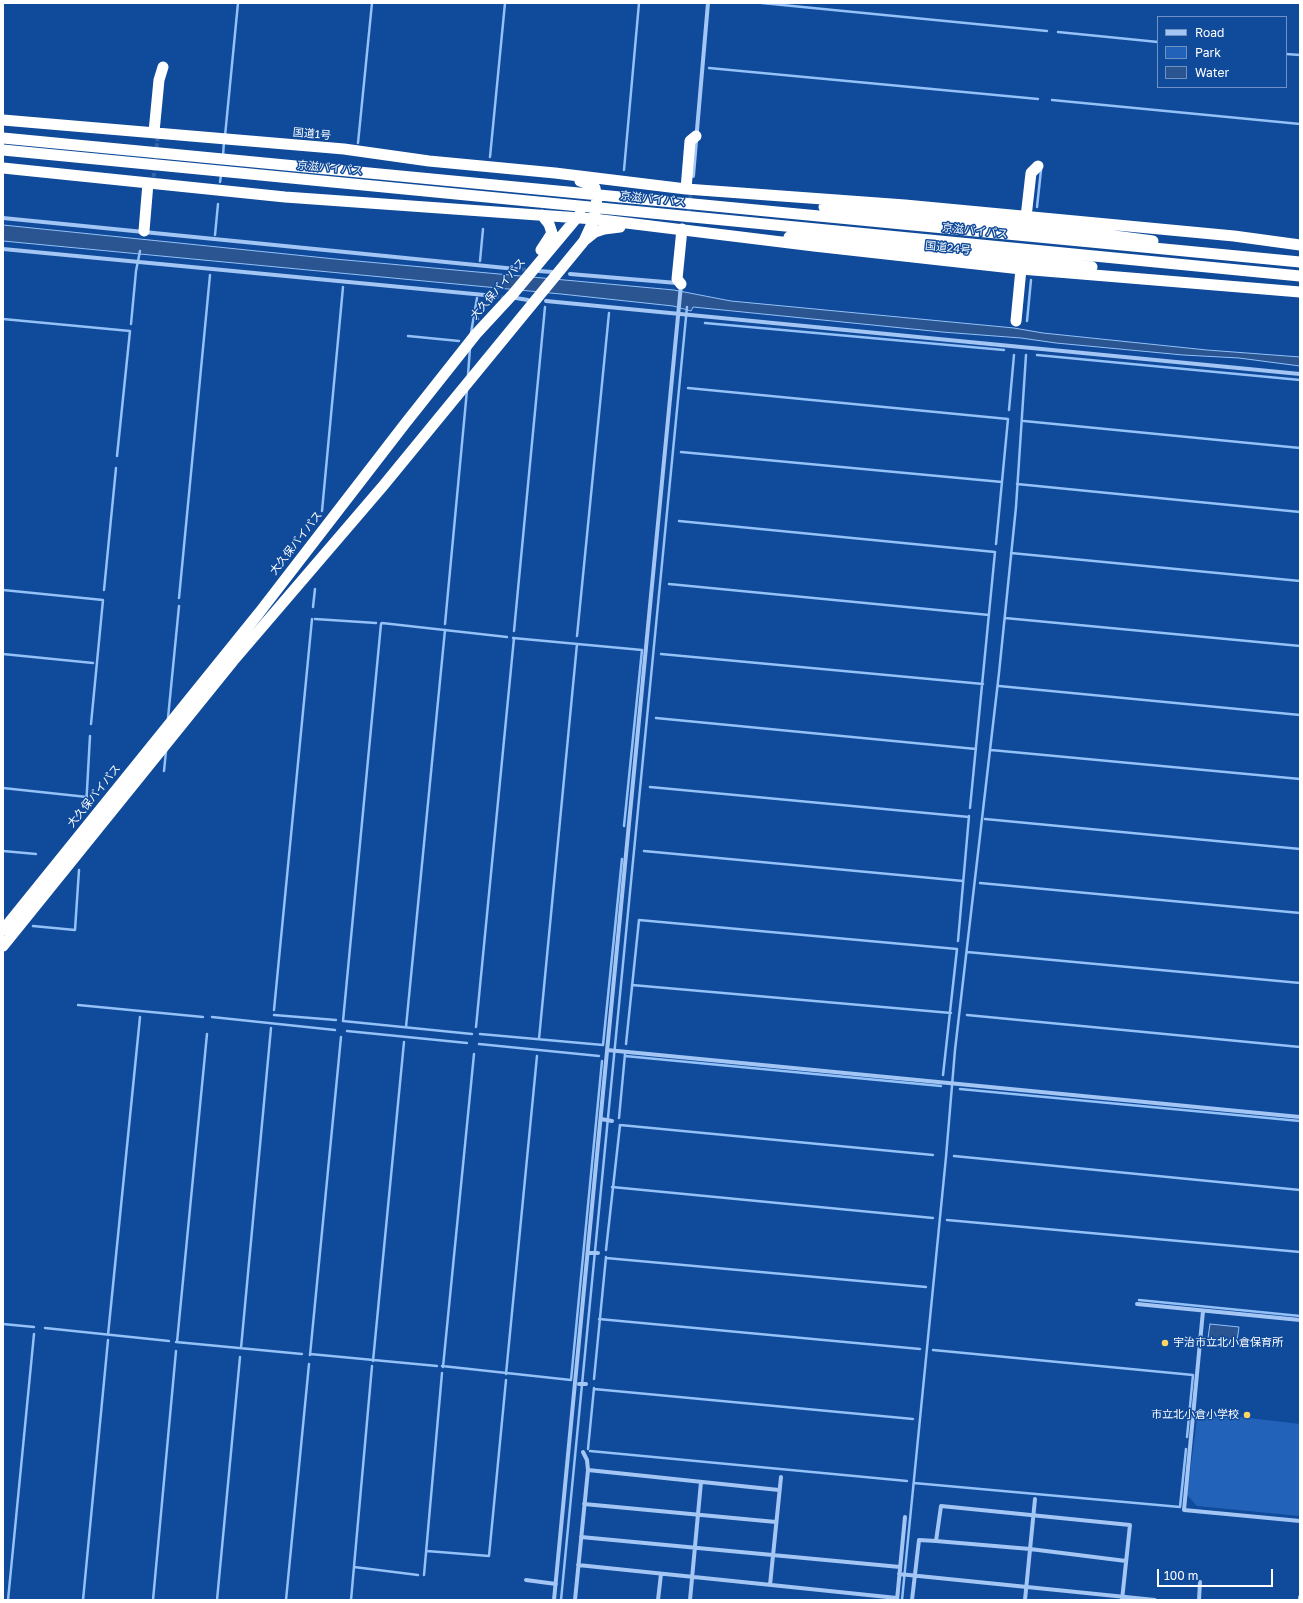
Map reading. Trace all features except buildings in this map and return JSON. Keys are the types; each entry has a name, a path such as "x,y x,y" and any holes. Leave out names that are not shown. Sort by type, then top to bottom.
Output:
{"highway":[{"path":"157,128 159,80 163,68"},
{"name":"国道1号","path":"3,120 157,128 224,140 344,149 429,161 618,181"},
{"path":"686,189 690,141 696,136"},
{"name":"京滋バイパス","path":"3,138 1300,262"},
{"name":"京滋バイパス","path":"3,150 1300,276"},
{"path":"429,161 466,170 587,182 595,188 597,198"},
{"path":"1026,216 1031,173 1038,166"},
{"path":"3,168 285,197 594,219"},
{"path":"618,181 714,192 905,205 1026,216 1234,236 1300,245"},
{"name":"大久保バイパス","path":"3,946 168,725 259,613 472,339 512,295 527,271 576,218 618,181"},
{"path":"146,232 148,183"},
{"path":"714,192 775,202 1061,229 1300,262"},
{"name":"大久保バイパス","path":"3,930 166,745 280,604 383,486 538,299 554,274 584,241 594,219 597,198"},
{"path":"527,271 547,243 552,233 549,224 542,215"},
{"name":"国道24号","path":"594,219 683,234 722,234 1021,269 1300,292"},
{"path":"584,241 595,232 615,227 748,241 774,241"},
{"path":"680,286 677,279 683,234"},
{"path":"722,234 814,238 1300,288"},
{"path":"1018,322 1021,269"}],"street":[{"path":"692,180 708,3"},
{"path":"146,232 152,194"},
{"path":"3,218 554,274"},
{"path":"3,249 495,296"},
{"path":"554,1600 603,1119 680,286 570,274"},
{"path":"512,295 538,299 678,311 1300,374"},
{"path":"609,1050 1300,1117"},
{"path":"603,1119 612,1121"},
{"path":"590,1253 598,1253"},
{"path":"1137,1304 1300,1320"},
{"path":"1202,1311 1184,1510 1300,1521"},
{"path":"579,1384 586,1384"},
{"path":"575,1600 588,1470 587,1460 583,1452"},
{"path":"588,1470 779,1490"},
{"path":"770,1585 781,1476"},
{"path":"690,1600 701,1482"},
{"path":"1025,1600 1035,1499"},
{"path":"584,1504 776,1522"},
{"path":"936,1541 941,1506 1130,1525 1122,1598"},
{"path":"578,1565 897,1599 905,1517"},
{"path":"581,1537 900,1567"},
{"path":"912,1600 919,1540 1030,1549 1126,1561"},
{"path":"658,1600 661,1574"},
{"path":"899,1574 1122,1598 1156,1600"},
{"path":"526,1580 556,1584"},
{"path":"1199,1600 1200,1582"}],"green space":[{"path":"1198,1412 1300,1424 1300,1516 1197,1506 1187,1495"}],"water":[{"path":"3,225 335,259 674,290 731,301 1014,328 1043,333 1207,350 1300,357 1300,366 1239,358 1183,355 693,307 691,311 673,306 561,294 3,241"},
{"path":"1210,1324 1239,1327 1237,1341 1208,1338"}],"waterway":[{"path":"225,136 238,3"},
{"path":"358,143 372,3"},
{"path":"490,157 505,3"},
{"path":"624,170 639,3"},
{"path":"762,3 1047,31"},
{"path":"1058,32 1157,42"},
{"path":"1287,54 1300,55"},
{"path":"709,68 1038,99"},
{"path":"1052,100 1300,124"},
{"path":"223,156 224,141"},
{"path":"1037,207 1041,170"},
{"path":"220,182 221,175"},
{"path":"215,235 218,204"},
{"path":"480,261 483,229"},
{"path":"131,324 136,271 140,251"},
{"path":"179,598 210,275"},
{"path":"1027,321 1031,280"},
{"path":"322,511 343,287"},
{"path":"471,333 477,298"},
{"path":"514,631 545,307"},
{"path":"561,1600 687,307"},
{"path":"474,312 478,319"},
{"path":"577,636 609,313"},
{"path":"3,319 130,331 117,456"},
{"path":"705,323 1004,350"},
{"path":"408,336 459,341"},
{"path":"468,375 470,348"},
{"path":"1009,410 1014,355"},
{"path":"902,1600 946,1157 955,1050 999,673 1016,507 1026,355"},
{"path":"1037,355 1300,380"},
{"path":"688,388 1008,419"},
{"path":"445,624 467,390"},
{"path":"996,544 1008,419"},
{"path":"1024,421 1300,448"},
{"path":"681,452 1002,482"},
{"path":"104,590 116,468"},
{"path":"1017,484 1300,512"},
{"path":"679,521 995,552"},
{"path":"970,808 995,552"},
{"path":"1011,553 1300,581"},
{"path":"669,584 989,615"},
{"path":"313,607 315,589"},
{"path":"3,590 103,600 91,724"},
{"path":"168,718 179,606"},
{"path":"1005,618 1300,646"},
{"path":"274,1010 312,619"},
{"path":"315,619 376,623"},
{"path":"381,624 343,1021 472,1034"},
{"path":"381,624 507,637"},
{"path":"406,1027 445,630"},
{"path":"513,638 642,650 624,826"},
{"path":"476,1027 514,638"},
{"path":"539,1039 577,644"},
{"path":"3,654 93,663"},
{"path":"661,654 983,684"},
{"path":"999,686 1300,715"},
{"path":"656,718 976,749"},
{"path":"86,808 90,736"},
{"path":"991,750 1300,779"},
{"path":"164,771 166,751"},
{"path":"650,787 969,817"},
{"path":"3,788 87,797"},
{"path":"958,941 969,816"},
{"path":"985,819 1300,849"},
{"path":"3,851 36,854"},
{"path":"644,851 963,881"},
{"path":"480,1034 603,1045 622,859"},
{"path":"33,926 75,930 79,870"},
{"path":"980,883 1300,913"},
{"path":"626,1044 639,920 957,949"},
{"path":"943,1075 957,949"},
{"path":"967,952 1300,983"},
{"path":"632,985 951,1013"},
{"path":"78,1005 203,1017"},
{"path":"274,1015 336,1020"},
{"path":"967,1015 1300,1047"},
{"path":"108,1335 140,1017"},
{"path":"212,1017 335,1030"},
{"path":"241,1348 271,1028"},
{"path":"347,1031 467,1043"},
{"path":"177,1342 207,1034"},
{"path":"310,1355 341,1037"},
{"path":"373,1361 404,1042"},
{"path":"479,1044 599,1056"},
{"path":"443,1367 474,1054"},
{"path":"619,1118 625,1054"},
{"path":"506,1374 537,1056"},
{"path":"625,1056 941,1086"},
{"path":"442,1366 571,1380 602,1061"},
{"path":"960,1089 1300,1121"},
{"path":"620,1125 933,1155"},
{"path":"606,1250 620,1125"},
{"path":"954,1156 1300,1190"},
{"path":"612,1187 933,1218"},
{"path":"947,1220 1300,1252"},
{"path":"594,1379 606,1257"},
{"path":"606,1258 926,1287"},
{"path":"1139,1300 1300,1316"},
{"path":"599,1319 920,1349"},
{"path":"3,1324 34,1327"},
{"path":"45,1328 169,1341"},
{"path":"8,1600 34,1334"},
{"path":"83,1600 108,1340"},
{"path":"176,1342 302,1354"},
{"path":"933,1350 1193,1375 1187,1437"},
{"path":"153,1600 176,1351"},
{"path":"310,1354 437,1366"},
{"path":"217,1600 240,1357"},
{"path":"286,1600 309,1364"},
{"path":"351,1600 372,1366"},
{"path":"424,1575 442,1373"},
{"path":"427,1551 489,1556 506,1380"},
{"path":"588,1449 594,1388"},
{"path":"594,1389 913,1419"},
{"path":"914,1483 1180,1507 1186,1449"},
{"path":"590,1451 907,1481"},
{"path":"354,1567 418,1575"}],"tunnel":[{"path":"153,183 158,134"},
{"path":"687,229 691,190"},
{"path":"516,269 532,270"},
{"path":"495,296 506,298"}],"place":[{"name":"宇治市立北小倉保育所","path":"1165,1343"},
{"name":"市立北小倉小学校","path":"1247,1415"}]}
